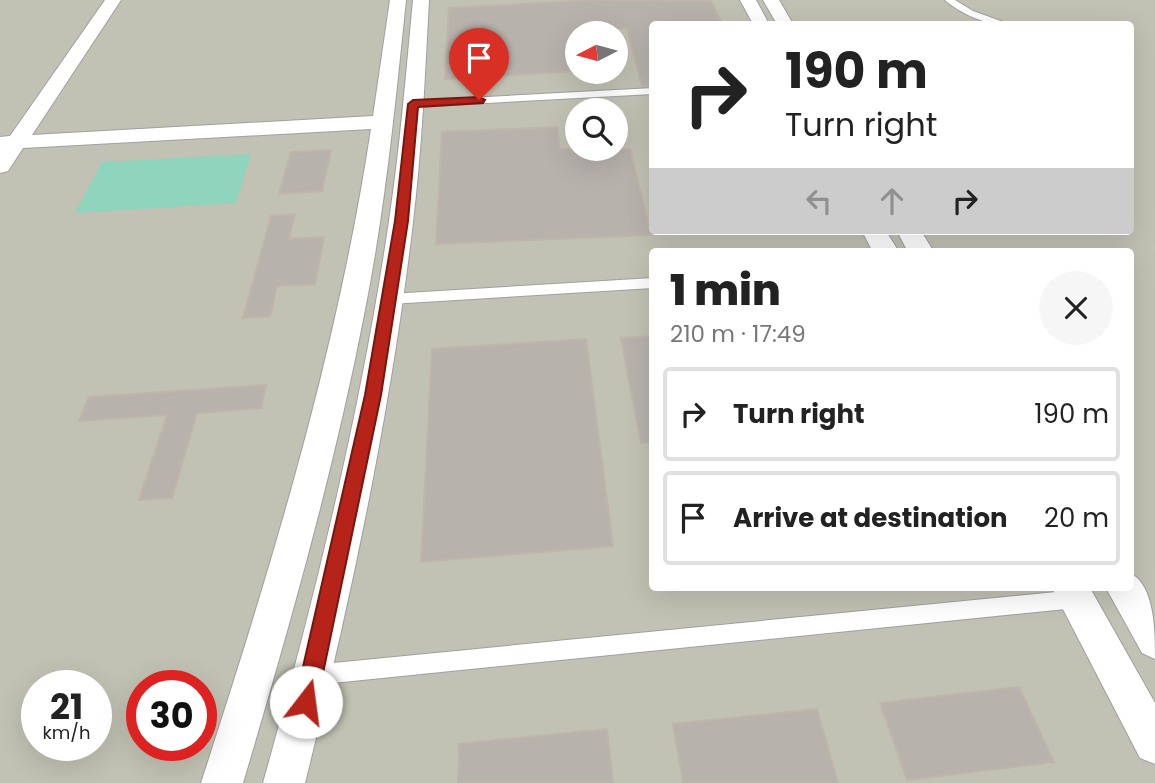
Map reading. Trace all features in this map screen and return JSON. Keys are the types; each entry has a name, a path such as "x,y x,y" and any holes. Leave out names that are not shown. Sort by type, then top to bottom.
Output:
{"street":[{"path":"0,166 8,142 113,0"},
{"path":"222,783 319,450 351,314 372,205 398,0"},
{"path":"284,783 313,675 349,517 390,299 413,104 421,0"},
{"path":"748,0 759,21"},
{"path":"771,0 783,21"},
{"path":"8,142 383,122"},
{"path":"1126,591 1155,640"},
{"path":"1073,593 1155,743"}],"lane":[{"path":"949,0 970,13 995,21"},
{"path":"413,104 649,91"},
{"path":"390,299 649,283"},
{"path":"313,675 1073,593"}],"shaded area":[{"path":"0,0 1155,0 1155,783 0,783"}],"green space":[{"path":"251,154 236,203 75,213 102,162"}],"building":[{"path":"597,0 711,0 721,21 649,21 649,85 642,86 628,32 628,21 565,21 565,72 445,79 449,8"},
{"path":"557,127 560,149 565,149 565,161 628,161 630,149 651,235 436,244 442,132"},
{"path":"331,150 322,191 279,194 291,152"},
{"path":"295,214 289,239 324,237 315,284 277,286 270,316 243,318 271,216"},
{"path":"649,336 649,442 641,443 621,338"},
{"path":"586,339 613,546 421,562 432,349"},
{"path":"266,385 261,408 197,413 172,498 139,500 167,415 79,421 89,397"},
{"path":"1019,687 1054,762 907,780 880,703"},
{"path":"817,709 838,783 683,783 673,724"},
{"path":"607,729 613,783 458,783 459,744"}],"route":[{"path":"306,702 349,517 373,395 401,221 413,104 479,100"}]}
